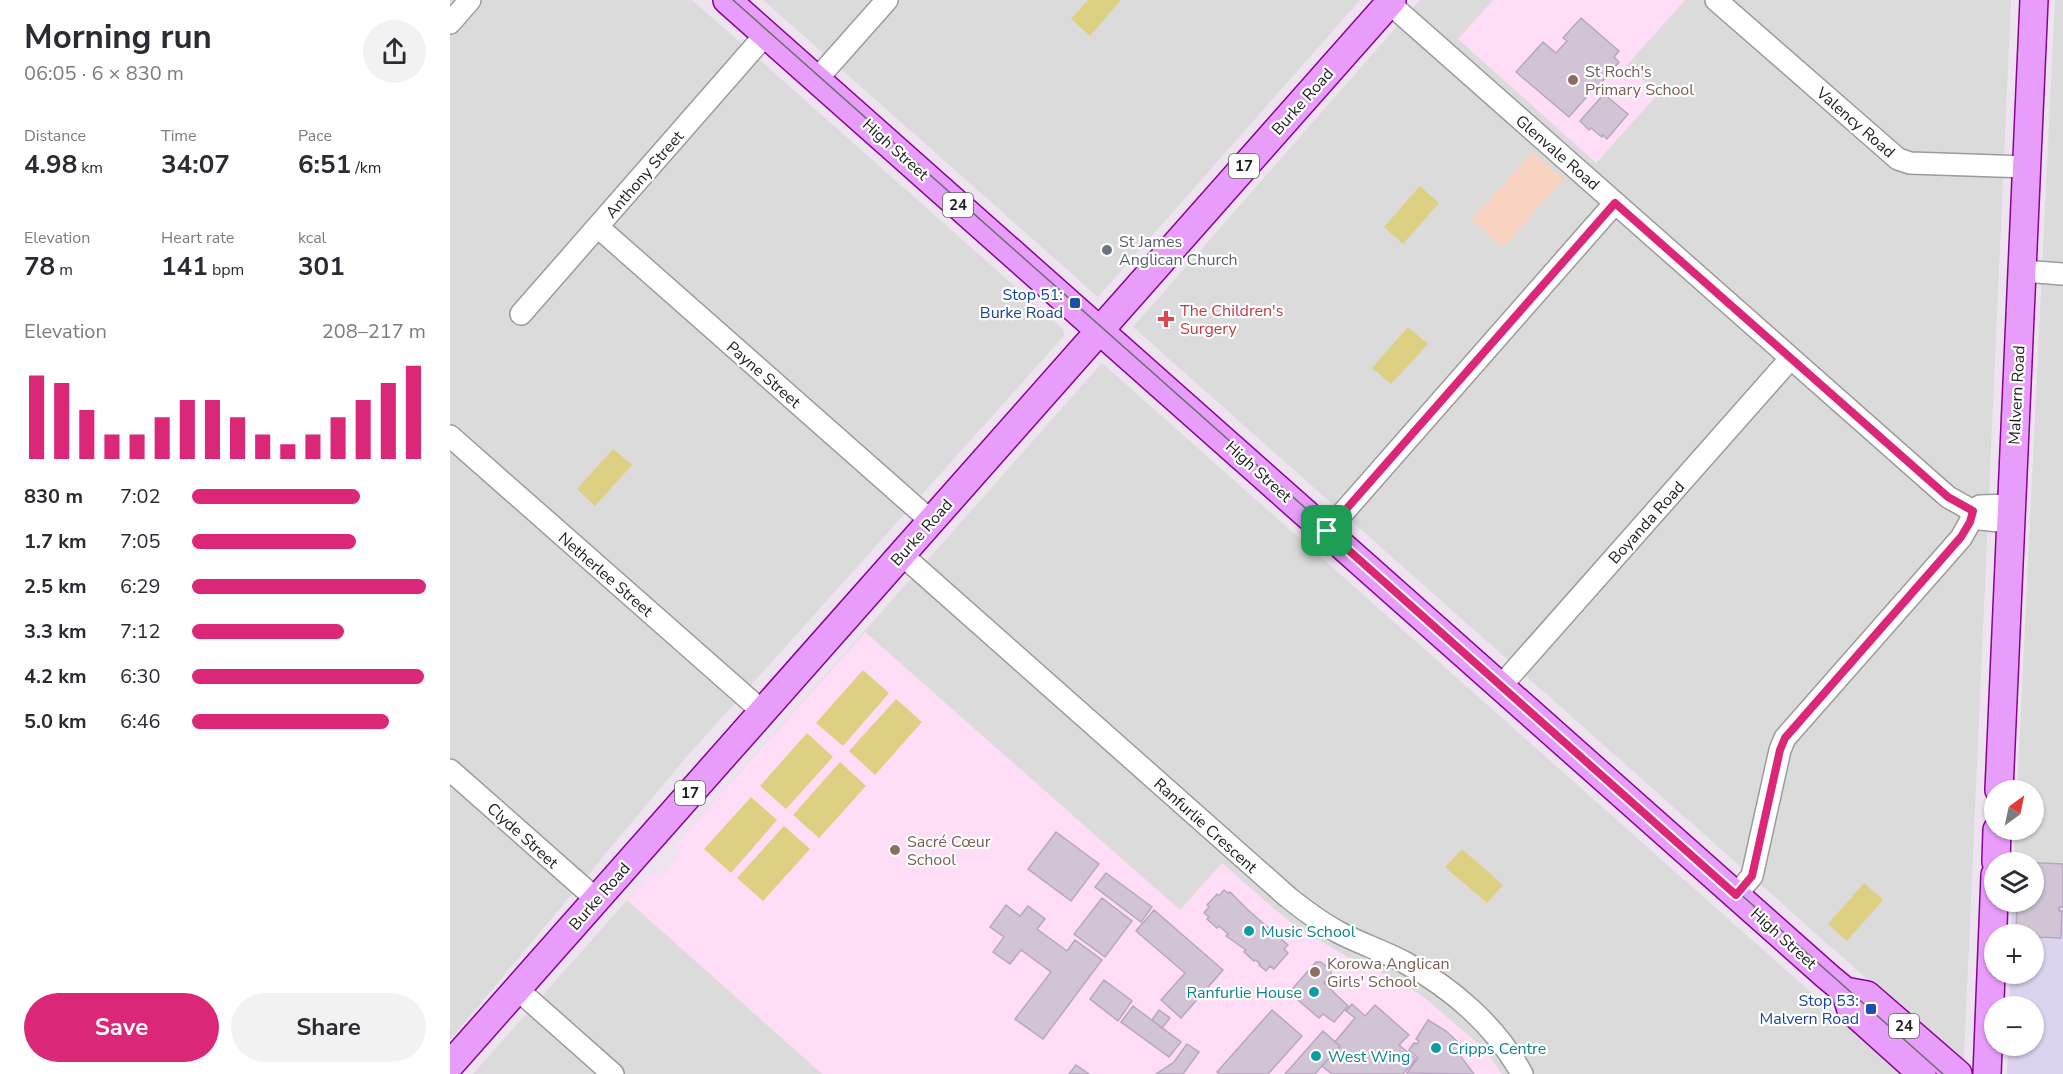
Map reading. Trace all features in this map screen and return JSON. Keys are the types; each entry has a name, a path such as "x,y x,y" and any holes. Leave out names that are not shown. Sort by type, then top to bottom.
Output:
{"main road":[{"name":"High Street","path":"727,0 1845,991 1867,995 1958,1074"},
{"name":"Malvern Road","path":"1999,780 2034,0"},
{"name":"Burke Road","path":"450,1065 1390,2"},
{"path":"1987,1074 1994,912"},
{"name":"High Street","path":"1845,991 1851,1010 1922,1074"}],"street":[{"path":"450,23 470,0"},
{"path":"817,79 887,0"},
{"name":"Glenvale Road","path":"1390,2 1948,497 1973,511"},
{"name":"Valency Road","path":"1727,4 1898,159 1910,162 2027,167"},
{"name":"Anthony Street","path":"521,314 766,34"},
{"path":"1327,531 1615,203"},
{"name":"Payne Street","path":"598,226 931,521"},
{"path":"2022,272 2063,274"},
{"name":"Boyanda Road","path":"1501,686 1791,358"},
{"name":"Netherlee Street","path":"450,436 762,711"},
{"path":"1736,895 1752,876 1780,750 1785,738 1961,537 1970,522 1973,511 1980,506 2011,514"},
{"name":"Ranfurlie Crescent","path":"901,554 1289,898 1337,931 1422,973 1466,1005 1502,1041 1522,1074"},
{"name":"Clyde Street","path":"450,770 596,899"},
{"path":"517,989 613,1074"}],"shaded area":[{"path":"450,0 692,0 1063,329 1064,336 683,761 450,1040"},
{"path":"763,0 1360,0 1098,297"},
{"path":"1088,0 1121,0 1090,36 1071,19"},
{"path":"1420,0 2011,0 1964,1057 1959,1059 1894,1003 1133,327"},
{"name":"St Roch's Primary School","path":"1493,0 1685,0 1627,65 1658,94 1596,163 1458,39"},
{"path":"2055,0 2063,0 2063,864 2044,863 2044,852 2014,852 2015,840 2044,840 2044,780 2017,780"},
{"path":"1532,152 1564,179 1503,248 1471,220"},
{"path":"1420,186 1439,203 1403,244 1384,227"},
{"path":"1408,327 1428,344 1391,384 1372,368"},
{"path":"1102,363 1903,1074 473,1074 651,873 663,873 679,855 675,845"},
{"path":"613,449 632,465 595,506 577,489"},
{"name":"Sacré Cœur School","path":"865,632 1180,910 1222,863 1298,928 1346,956 1401,982 1425,998 1485,1050 1502,1074 822,1074 627,900 651,873 663,873 679,855 675,845"},
{"path":"863,670 889,693 843,746 816,723"},
{"path":"896,699 922,722 875,775 849,751"},
{"path":"807,733 833,757 786,809 760,786"},
{"path":"840,762 866,786 819,838 793,815"},
{"path":"751,797 777,820 731,873 704,849"},
{"path":"784,826 810,849 763,901 737,878"},
{"path":"1462,849 1503,885 1487,903 1445,867"},
{"path":"2044,863 2063,864 2063,1074 2007,1074 2008,1056 2044,1056 2044,996 2009,996 2010,984 2044,984 2044,924 2011,924 2012,912 2044,912"},
{"path":"1864,883 1883,900 1847,941 1828,924"}],"building":[{"path":"1581,18 1619,51 1614,57 1619,62 1595,90 1592,88 1588,92 1590,93 1569,117 1516,72 1543,42 1556,53 1567,41 1563,38"},
{"path":"1604,94 1628,114 1607,139 1591,128 1589,130 1580,121"},
{"path":"1056,832 1099,864 1071,901 1028,869"},
{"path":"2044,863 2063,864 2063,907 2059,907 2059,911 2062,911 2061,938 2044,937 2044,924 2016,924 2017,912 2044,912"},
{"path":"1106,873 1152,907 1141,922 1095,887"},
{"name":"Music School","path":"1224,890 1230,892 1288,945 1284,949 1288,953 1274,969 1270,966 1266,971 1244,952 1246,950 1226,936 1228,934 1219,926 1217,928 1207,919 1209,917 1204,913 1209,907 1207,905"},
{"path":"1102,898 1132,921 1105,957 1074,934"},
{"path":"1006,905 1020,916 1028,906 1045,919 1037,929 1067,951 1075,940 1102,960 1043,1039 1015,1019 1051,972 1021,950 1010,964 993,952 1004,937 990,927"},
{"path":"1154,910 1223,970 1181,1018 1161,1000 1185,973 1136,931"},
{"name":"Ranfurlie House","path":"1316,962 1321,962 1331,970 1331,975 1324,983 1348,1006 1334,1022 1323,1014 1319,1018 1292,995 1296,990 1293,988"},
{"path":"1104,980 1132,1001 1118,1021 1090,999"},
{"path":"1352,1004 1365,1016 1375,1005 1409,1035 1399,1045 1416,1059 1403,1074 1332,1074 1322,1066 1340,1046 1335,1042 1355,1018 1346,1011"},
{"path":"1133,1006 1181,1042 1169,1057 1121,1022"},
{"path":"1159,1010 1170,1018 1162,1028 1152,1020"},
{"path":"1272,1010 1302,1036 1268,1074 1219,1074 1217,1072"},
{"name":"Cripps Centre","path":"1428,1020 1446,1031 1462,1046 1458,1053 1474,1074 1407,1073 1418,1058 1409,1050 1414,1043 1417,1044 1419,1041 1416,1039"},
{"name":"West Wing","path":"1323,1031 1340,1046 1315,1074 1285,1074"},
{"path":"1187,1044 1199,1052 1183,1074 1156,1074 1174,1062"},
{"path":"1076,1065 1089,1074 1069,1074"}],"tram line":[{"path":"733,0 1943,1074"}],"place":[{"name":"St Roch's Primary School","path":"1573,80"},
{"name":"St James Anglican Church","path":"1107,250"},
{"name":"Stop 51: Burke Road","path":"1075,303"},
{"name":"The Children's Surgery","path":"1166,319"},
{"name":"Sacré Cœur School","path":"895,850"},
{"name":"Music School","path":"1249,931"},
{"name":"Korowa Anglican Girls' School","path":"1315,972"},
{"name":"Ranfurlie House","path":"1314,992"},
{"name":"Stop 53: Malvern Road","path":"1871,1009"},
{"name":"Cripps Centre","path":"1436,1048"},
{"name":"West Wing","path":"1316,1056"}],"route":[{"path":"1615,203 1948,497 1973,511 1970,522 1961,537 1785,738 1780,750 1752,876 1736,895 1327,531 1615,203"}]}
